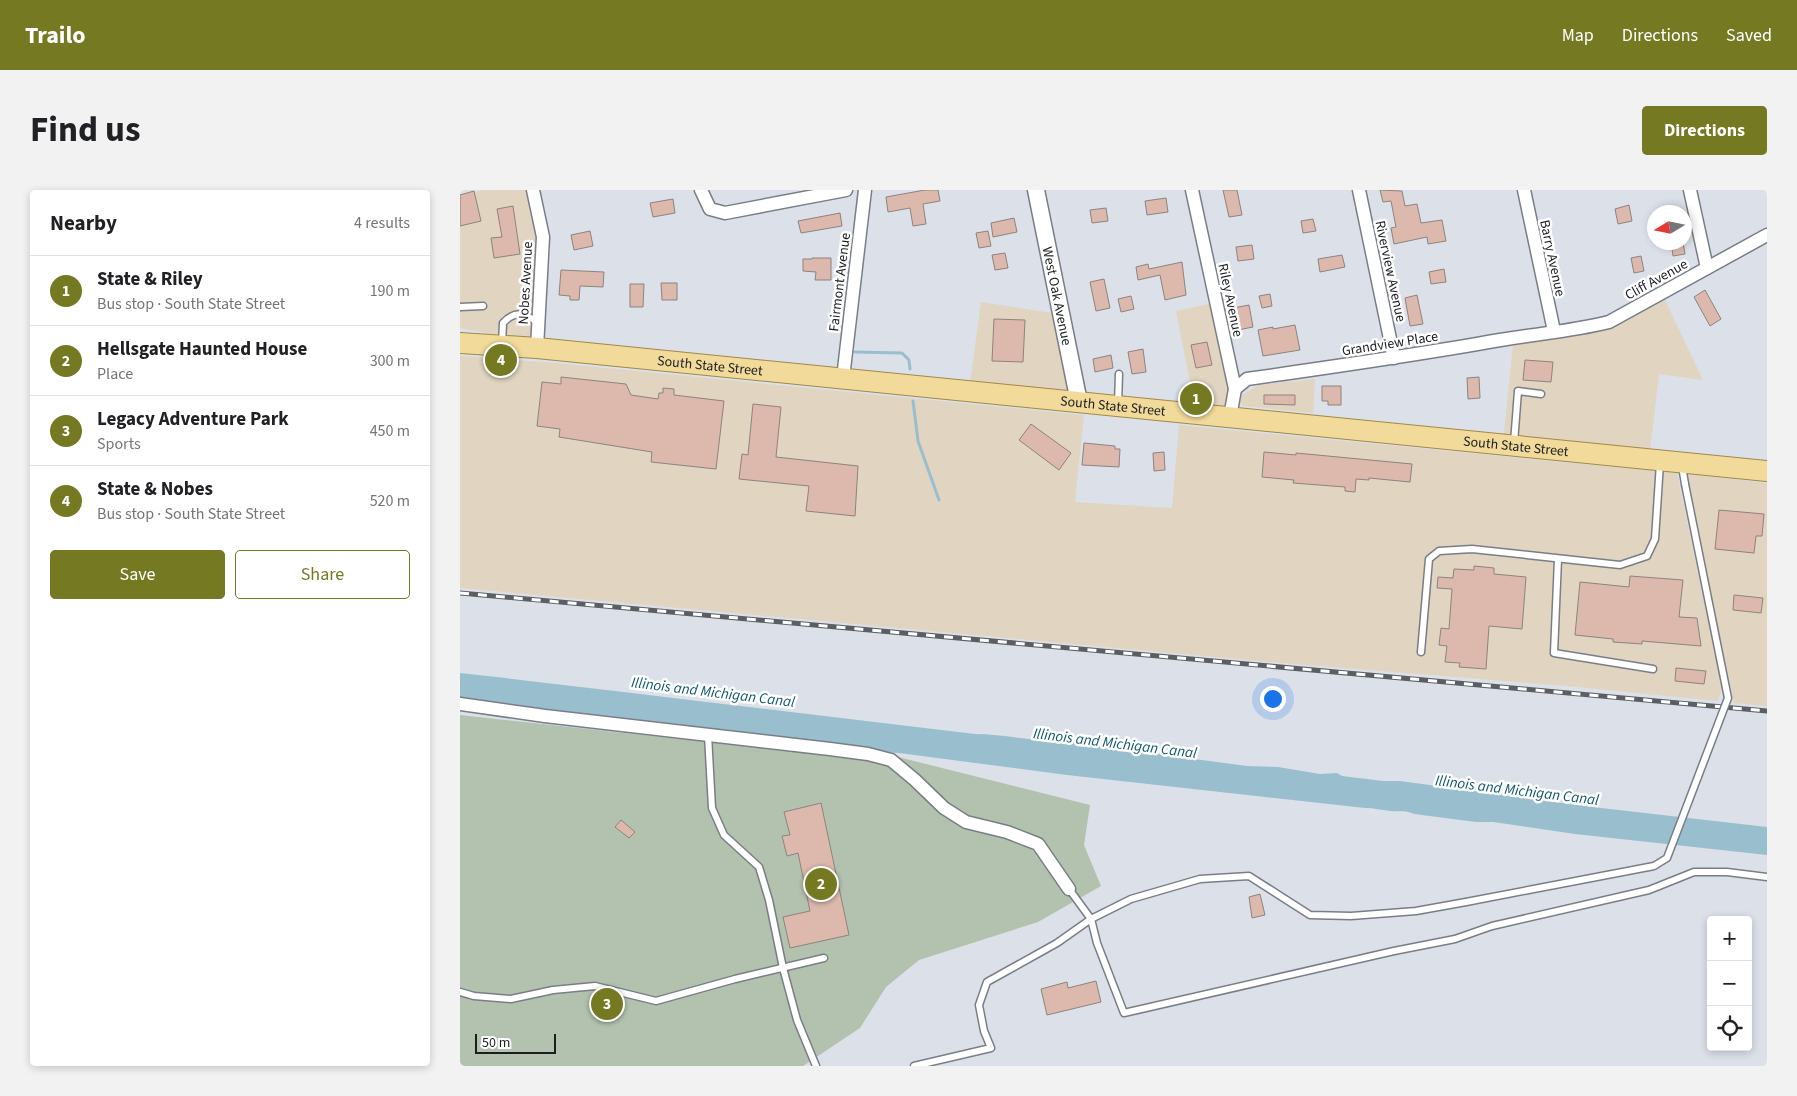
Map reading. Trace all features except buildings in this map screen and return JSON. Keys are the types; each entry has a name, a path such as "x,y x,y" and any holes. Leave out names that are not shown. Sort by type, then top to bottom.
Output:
{"main road":[{"name":"South State Street","path":"460,343 537,348 1514,444 1767,471"}],"street":[{"name":"Nobes Avenue","path":"533,190 543,236 537,348"},
{"path":"701,190 710,209 725,213 846,190"},
{"name":"Fairmont Avenue","path":"843,378 865,190"},
{"name":"West Oak Avenue","path":"1036,190 1079,402"},
{"name":"Riley Avenue","path":"1192,190 1235,389 1230,417"},
{"name":"Riverview Avenue","path":"1358,190 1394,358"},
{"name":"Barry Avenue","path":"1524,190 1554,331"},
{"path":"1690,190 1707,268"},
{"name":"Cliff Avenue","path":"1554,331 1583,328 1609,322 1767,235"},
{"name":"Grandview Place","path":"1235,389 1247,379 1394,358 1554,331"},
{"path":"460,704 868,754 890,760 915,780 944,808 966,822 1006,832 1038,844 1069,889"}],"lane":[{"path":"460,307 483,306"},
{"path":"502,345 503,323 508,318 517,314 529,315 537,323"},
{"path":"1118,406 1120,374"},
{"path":"1514,444 1518,391 1541,394"},
{"path":"1421,652 1429,559 1439,551 1472,549 1620,566 1647,556 1655,539 1660,459"},
{"path":"914,1066 991,1048 984,1031 979,1005 987,982 1043,951 1091,919 1131,899 1200,878 1249,876 1310,915 1351,916 1416,911 1466,902 1654,866 1667,858 1728,698 1681,461"},
{"path":"1558,559 1554,653 1653,669"},
{"path":"708,735 712,808 724,835 758,866 769,900 783,968 797,1020 816,1066"},
{"path":"1069,889 1091,919 1097,943 1124,1013 1394,951 1455,939 1492,926 1649,890 1694,872 1727,872 1767,877"},
{"path":"460,992 474,996 511,999 553,990 595,986 656,1001 824,958"}],"shaded area":[{"path":"484,190 531,190 541,237 534,342 460,328 460,195"},
{"path":"1663,296 1703,380 1659,374 1650,451 1504,434 1513,344 1553,338"},
{"path":"981,302 1059,314 1075,395 970,383"},
{"path":"1214,303 1232,388 1229,410 1195,407 1176,311"},
{"path":"460,356 544,362 1084,415 1075,502 1172,508 1179,425 1677,473 1722,688 1718,701 460,588"},
{"path":"1315,379 1313,413 1244,406 1237,399 1259,385"},
{"path":"1688,474 1767,483 1767,706 1734,703 1688,484"}],"green space":[{"path":"460,715 854,758 894,756 1090,805 1084,845 1101,886 1038,922 919,960 886,987 860,1028 803,1066 460,1066"}],"water":[{"path":"460,673 975,734 1059,741 1247,766 1278,767 1320,774 1337,773 1342,776 1400,781 1584,806 1767,827 1767,855 1575,834 1493,822 1476,822 1371,808 1067,775 899,753 871,752 460,700"}],"waterway":[{"path":"855,352 902,353 909,360 910,369"},
{"path":"913,401 918,441 939,500"}],"railway":[{"path":"460,593 1767,711"}],"place":[{"name":"State & Nobes","path":"501,360"},
{"name":"State & Riley","path":"1196,399"},
{"name":"Hellsgate Haunted House","path":"821,884"},
{"name":"Legacy Adventure Park","path":"607,1004"}],"water label":[{"name":"Illinois and Michigan Canal","path":"713,692"},
{"name":"Illinois and Michigan Canal","path":"1115,743"},
{"name":"Illinois and Michigan Canal","path":"1517,790"}]}
